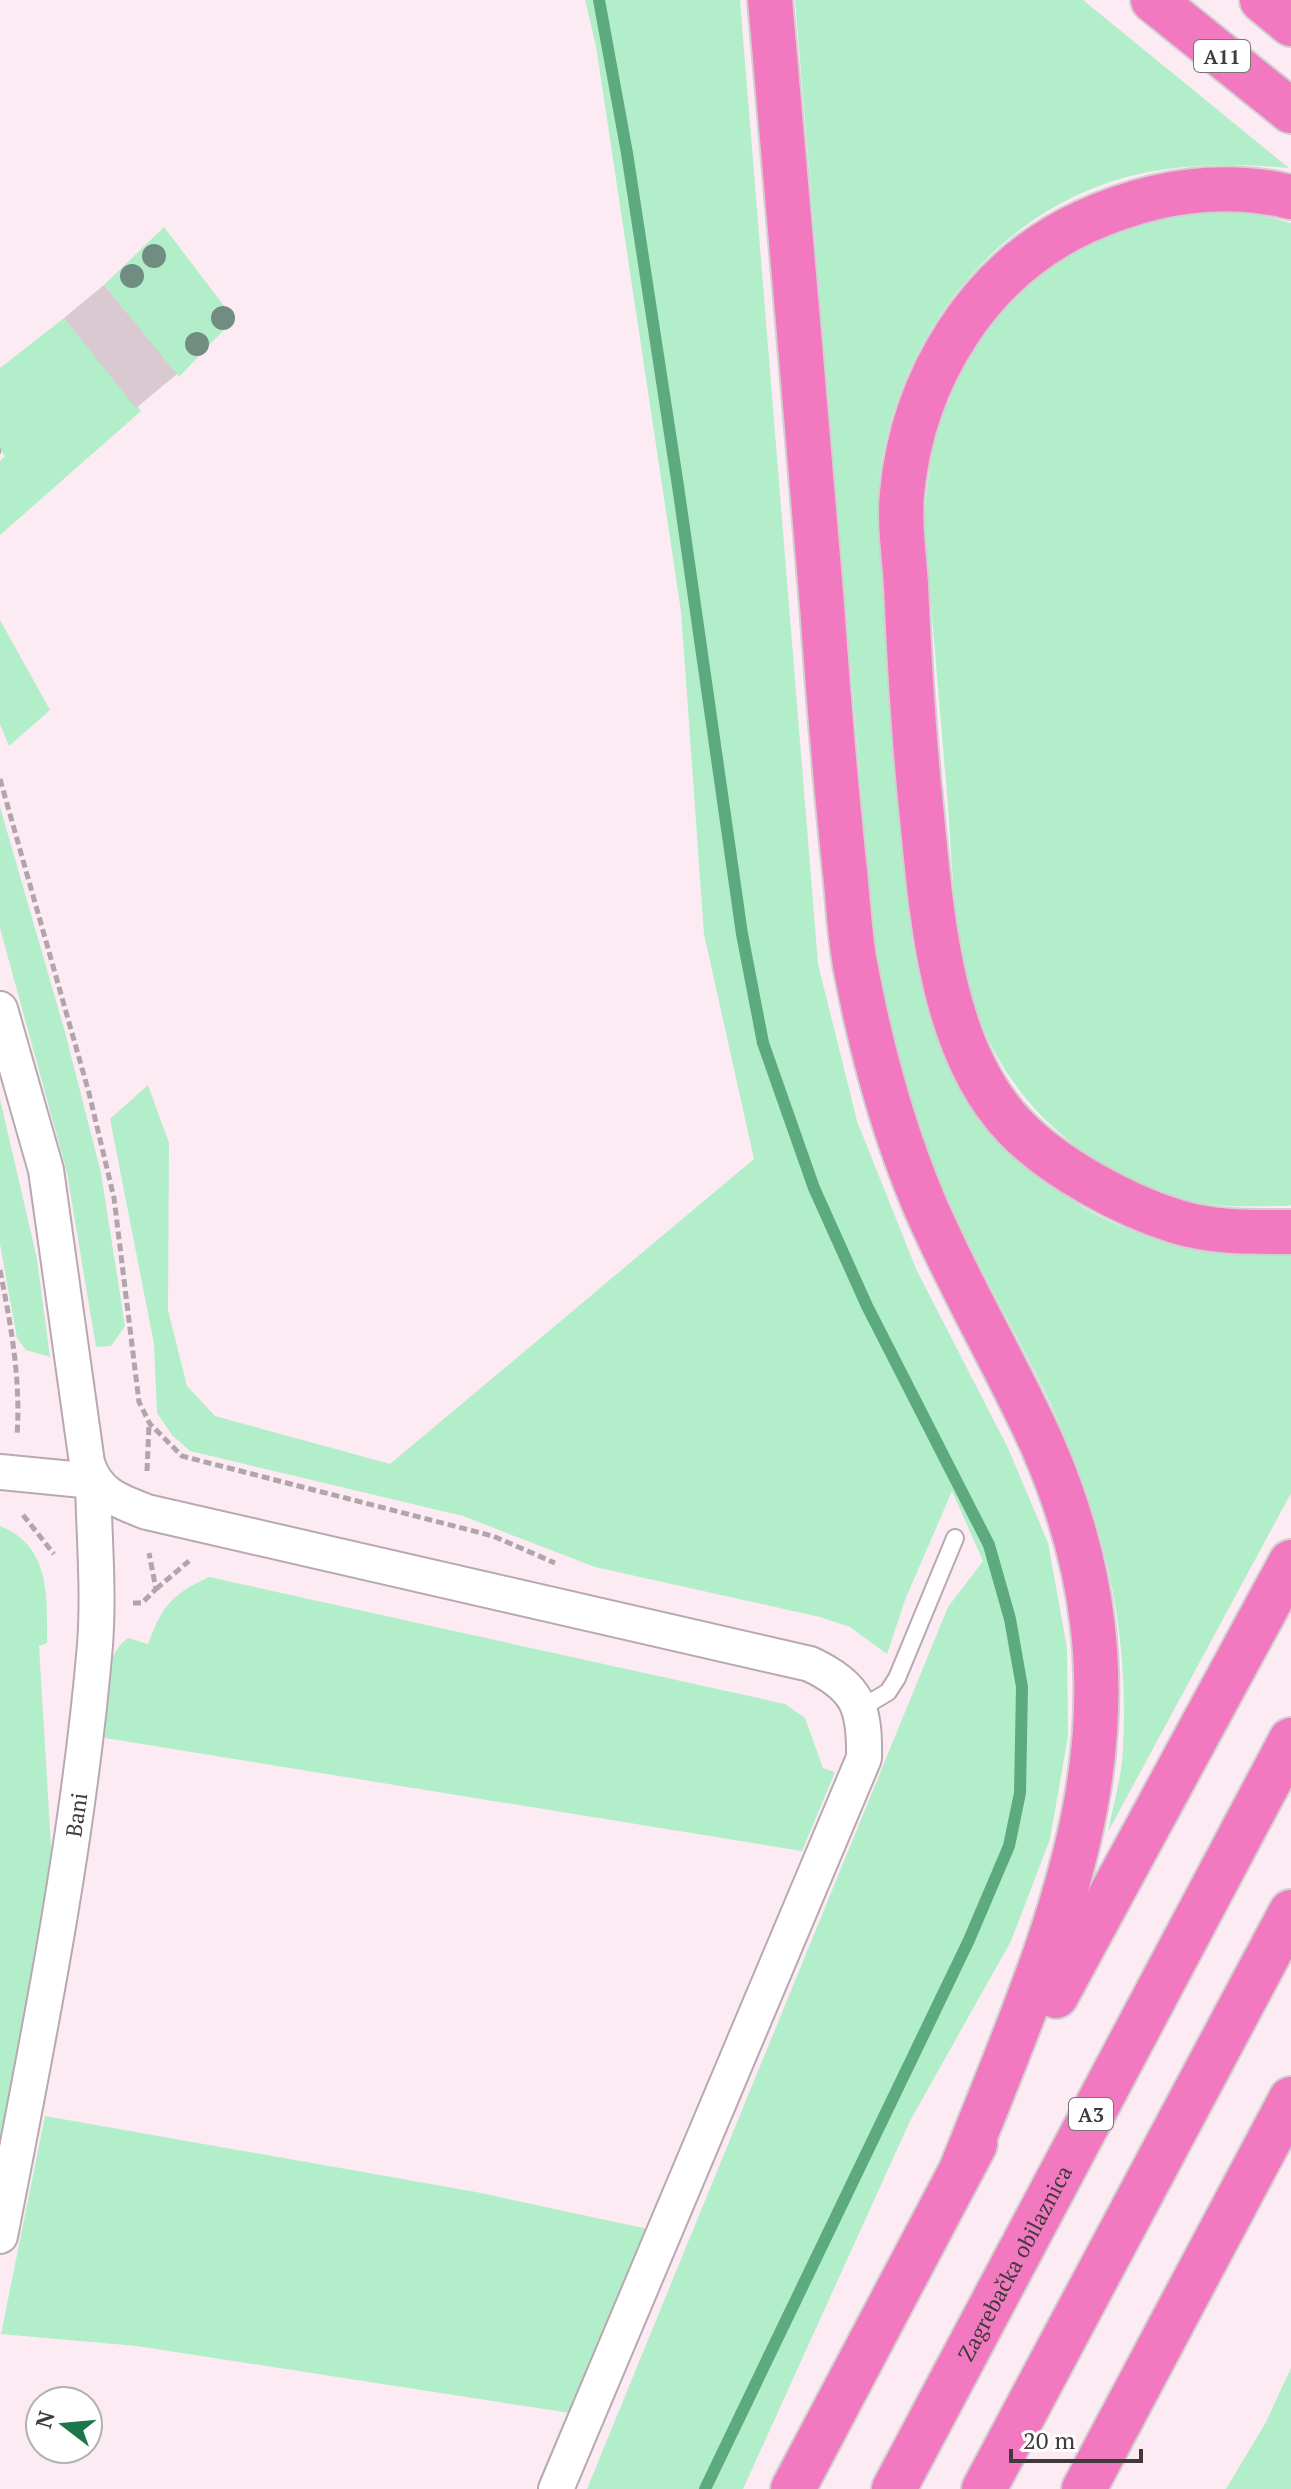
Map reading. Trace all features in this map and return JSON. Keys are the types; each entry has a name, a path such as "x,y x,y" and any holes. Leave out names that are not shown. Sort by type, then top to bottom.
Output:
{"highway":[{"path":"770,0 837,793 855,962 889,1105 923,1202 1044,1450 1081,1559 1096,1659 1097,1733 1088,1803 1075,1862 1054,1936 962,2168"},
{"name":"A11","path":"1153,0 1291,111"},
{"path":"1262,0 1291,24"},
{"path":"1291,197 1228,188 1181,191 1106,212 1065,231 1020,261 958,330 932,376 907,455 901,497 912,716 930,899 945,992 975,1069 1014,1126 1066,1168 1116,1195 1178,1222 1238,1232 1291,1232"},
{"path":"793,2489 962,2168 1291,1562"},
{"name":"Zagrebačka obilaznica","path":"894,2489 1291,1740"},
{"path":"984,2489 1291,1912"},
{"path":"1084,2489 1291,2099"},
{"path":"1159,2345 1189,2325 1213,2300 1291,2149"}],"street":[{"name":"Bani","path":"0,1009 46,1170 83,1438 93,1481 95,1643 81,1766 53,1957 0,2236"},
{"path":"0,1472 93,1481 120,1502 147,1512 810,1664 841,1683 861,1708 864,1758 556,2489"}],"lane":[{"path":"861,1708 888,1692 897,1678 955,1538"}],"path":[{"path":"0,779 93,1108 114,1198 139,1402 150,1424 182,1456 309,1487"},
{"path":"0,1270 14,1339 19,1403"},
{"path":"147,1458 150,1424"},
{"path":"17,1508 54,1553 55,1567"},
{"path":"126,1603 142,1603 156,1589 149,1566"}],"green space":[{"path":"585,0 740,0 818,964 857,1121 917,1271 1008,1448 1048,1543 1067,1648 1068,1736 1050,1839 1011,1941 910,2121 743,2489 587,2489 948,1607 983,1561 952,1491 905,1600 887,1654 850,1627 820,1617 595,1567 463,1516 190,1451 172,1435 157,1413 154,1344 110,1119 148,1085 169,1143 168,1310 187,1386 215,1416 390,1464 754,1159 704,934 681,611 596,46"},
{"path":"795,0 1083,0 1289,168 1222,165 1154,171 1101,185 1051,209 1007,240 969,278 936,321 910,369 891,421 880,474 885,629 909,920 931,1019 949,1066 974,1109 1008,1148 1040,1177 1095,1214 1135,1231 1172,1240 1291,1250 1291,1493 1108,1832 1122,1759 1124,1699 1115,1607 1095,1518 1062,1430 957,1220 922,1135 897,1050 873,935"},
{"path":"1216,209 1252,213 1291,223 1291,1205 1286,1206 1207,1204 1161,1192 1128,1178 1096,1160 1039,1113 996,1055 972,995 960,938 924,522 933,448 948,395 970,353 1005,306 1049,266 1099,237 1148,221"},
{"path":"164,227 234,319 179,377 104,285"},
{"path":"64,318 141,411 0,535 0,461 5,456 0,450 0,368"},
{"path":"0,620 50,710 9,746 0,724"},
{"path":"0,807 65,1032 101,1173 125,1326 111,1346 96,1347 67,1173 0,928"},
{"path":"0,1099 37,1259 50,1357 26,1350 17,1338 0,1244"},
{"path":"0,1526 29,1546 43,1575 46,1591 47,1643 39,1646 52,1863 0,2178"},
{"path":"209,1577 785,1704 805,1718 823,1768 835,1772 802,1851 105,1738 106,1684 112,1658 119,1647 128,1638 148,1644 158,1620 170,1603 186,1589"},
{"path":"45,2116 476,2192 648,2229 570,2413 137,2346 1,2334"},
{"path":"1291,2368 1291,2489 1226,2489 1266,2422"}],"building":[{"path":"104,285 177,374 136,408 64,318"}],"waterway":[{"path":"599,0 627,153 742,934 763,1043 814,1188 867,1306 989,1545 1010,1619 1022,1687 1020,1793 1009,1846 969,1940 705,2489"}]}
